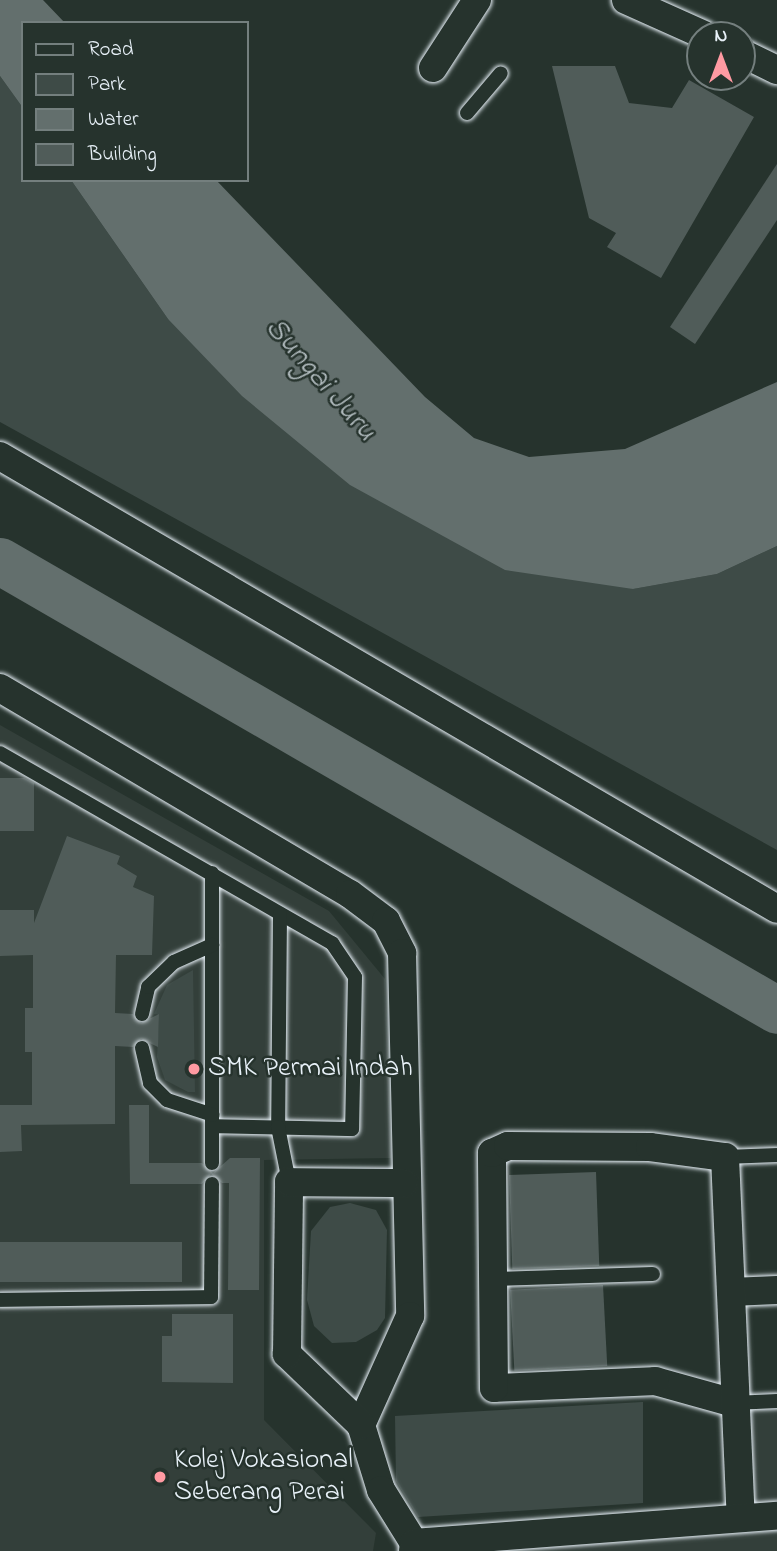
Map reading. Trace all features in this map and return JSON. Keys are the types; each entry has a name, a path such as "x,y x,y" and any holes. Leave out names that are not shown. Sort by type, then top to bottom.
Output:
{"street":[{"path":"433,68 477,0"},
{"path":"626,0 686,27"},
{"path":"756,60 777,70"},
{"path":"0,456 777,909"},
{"path":"0,688 350,894 386,921 402,953 404,1183 410,1316 361,1425"},
{"path":"734,1403 654,1381 494,1388 492,1153 508,1146 650,1147 724,1157 741,1518"},
{"path":"404,1183 289,1182 288,1354 361,1425 381,1490 413,1547 777,1516"},
{"path":"731,1292 777,1290"}],"lane":[{"path":"467,113 501,73"},
{"path":"0,752 332,943 355,976 352,1129 278,1127 212,1121 167,1100 150,1083 142,1048"},
{"path":"212,873 212,1163"},
{"path":"280,914 278,1127 289,1182"},
{"path":"142,1014 148,987 174,962 212,945"},
{"path":"724,1157 777,1155"},
{"path":"0,1300 211,1297 212,1184"},
{"path":"494,1279 653,1274"},
{"path":"734,1403 777,1401"}],"shaded area":[{"name":"SMK Permai Indah","path":"0,725 329,911 385,979 391,1158 264,1160 264,1420 376,1533 373,1551 0,1551"},
{"path":"777,1401 777,1551 446,1551 741,1518 734,1403"}],"green space":[{"path":"0,76 21,105 21,182 72,182 168,319 633,589 717,574 777,546 777,850 0,422"},
{"path":"193,970 195,1092 188,1092 165,1080 157,1057 159,1015 154,1014 167,985"},
{"path":"350,1203 376,1210 387,1230 385,1318 377,1330 356,1342 332,1343 314,1326 307,1300 311,1231 330,1207"},
{"path":"643,1402 643,1503 418,1517 396,1481 395,1416"}],"water":[{"path":"0,0 43,0 63,21 21,21 21,105 0,76"},
{"name":"Sungai Juru","path":"72,182 218,182 425,397 474,438 529,457 625,449 777,382 777,546 717,574 633,589 505,570 350,485 242,396 168,319"}],"building":[{"path":"552,66 615,66 629,103 672,108 686,85 686,91 708,91 754,117 661,278 607,247 616,233 589,218"},
{"path":"777,164 777,220 695,344 670,327"},
{"path":"0,778 24,778 34,783 34,831 0,831"},
{"path":"67,836 120,856 117,864 137,876 133,887 154,896 152,955 116,955 115,1013 133,1014 141,1023 159,1014 158,1047 141,1039 133,1047 115,1046 115,1124 21,1125 22,1151 0,1152 0,1105 32,1105 32,1052 25,1052 25,1008 33,1008 33,955 0,956 0,910 34,910 34,923"},
{"path":"129,1105 149,1105 149,1163 202,1163 213,1173 230,1158 260,1158 259,1290 228,1290 229,1183 222,1183 211,1174 202,1184 130,1184"},
{"path":"596,1172 599,1266 512,1269 509,1175"},
{"path":"0,1242 182,1242 182,1282 0,1282"},
{"path":"603,1285 607,1366 514,1371 510,1290"},
{"path":"172,1314 233,1314 233,1383 162,1382 162,1336 172,1336"}],"waterway":[{"path":"0,561 777,1010"}],"place":[{"name":"SMK Permai Indah","path":"194,1069"},
{"name":"Kolej Vokasional Seberang Perai","path":"160,1477"}]}
